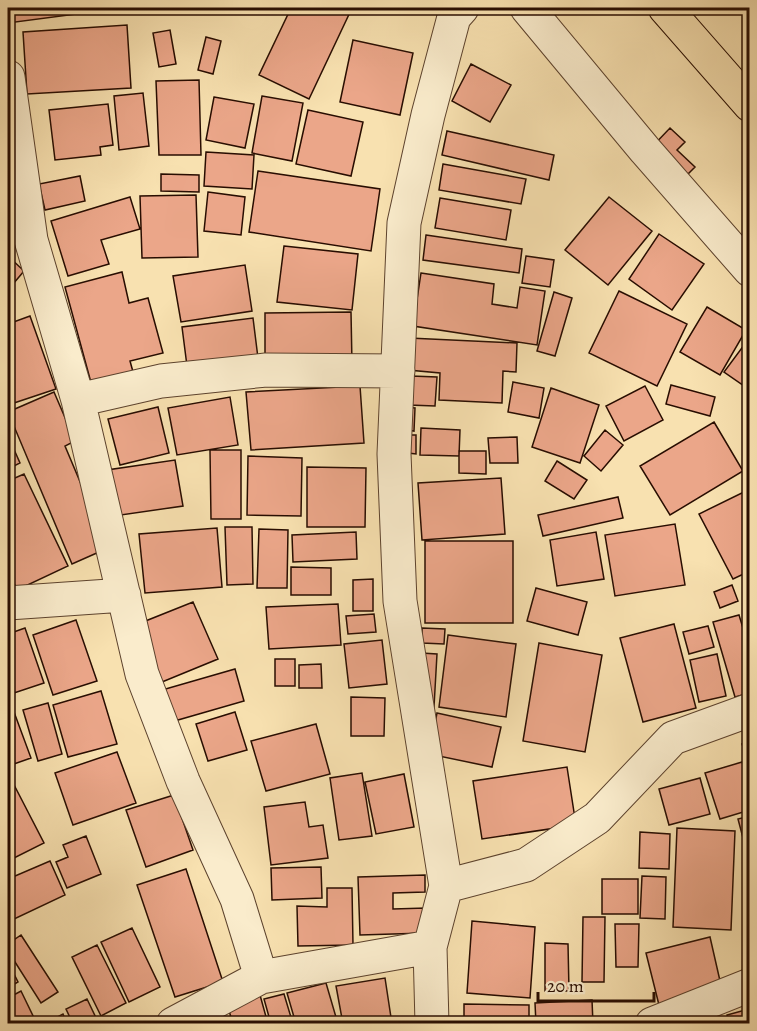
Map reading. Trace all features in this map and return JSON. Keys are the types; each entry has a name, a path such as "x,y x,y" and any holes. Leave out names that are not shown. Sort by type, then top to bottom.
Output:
{"highway":[{"path":"665,8 750,105"}],"street":[{"path":"432,1023 430,947 446,886 400,601 394,454 404,223 428,115 454,17 462,8"},
{"path":"527,8 645,150 750,270"},
{"path":"8,77 31,240 78,400 142,674 183,781 237,899 261,977"},
{"path":"78,400 161,381 266,370 398,371"},
{"path":"8,603 124,594"},
{"path":"446,886 526,865 597,818 673,738 750,710"},
{"path":"172,1023 261,977 430,947"},
{"path":"652,1023 750,985"}],"building":[{"path":"8,8 122,8 8,23"},
{"path":"291,8 352,8 309,99 259,75"},
{"path":"127,25 131,88 27,94 23,32"},
{"path":"170,30 176,64 159,67 153,33"},
{"path":"206,37 221,41 213,74 198,70"},
{"path":"353,40 413,53 400,115 340,102"},
{"path":"471,64 511,85 490,122 452,101"},
{"path":"199,80 201,155 159,155 156,81"},
{"path":"143,93 149,146 119,150 114,96"},
{"path":"262,96 303,103 292,161 252,153"},
{"path":"214,97 254,104 245,148 206,140"},
{"path":"108,104 113,145 100,147 101,155 55,160 49,110"},
{"path":"308,110 363,122 351,176 296,164"},
{"path":"670,128 685,142 677,150 695,167 681,181 649,150"},
{"path":"447,131 554,155 549,180 442,155"},
{"path":"206,152 254,155 252,189 204,186"},
{"path":"443,164 526,179 521,204 439,190"},
{"path":"258,171 380,189 371,251 249,232"},
{"path":"161,174 199,175 199,192 161,191"},
{"path":"80,176 85,201 45,210 39,184"},
{"path":"208,192 245,197 241,235 204,231"},
{"path":"196,195 198,257 142,258 140,196"},
{"path":"130,197 140,229 101,240 109,264 68,276 51,221"},
{"path":"609,197 652,231 608,285 565,250"},
{"path":"440,198 511,210 506,240 435,228"},
{"path":"659,234 704,264 672,310 629,279"},
{"path":"426,235 522,249 519,273 423,260"},
{"path":"284,246 358,254 352,310 277,302"},
{"path":"8,256 24,271 8,290"},
{"path":"526,256 554,260 550,287 522,283"},
{"path":"245,265 252,311 181,322 173,276"},
{"path":"122,272 129,303 148,298 163,353 130,361 135,379 93,390 65,287"},
{"path":"421,273 494,284 492,304 517,308 520,287 545,291 537,345 413,326"},
{"path":"619,291 687,324 657,386 589,353"},
{"path":"554,292 572,298 555,356 537,351"},
{"path":"707,307 746,330 720,375 680,352"},
{"path":"351,312 352,364 265,365 265,313"},
{"path":"30,316 56,389 11,404 8,394 8,324"},
{"path":"253,318 258,358 187,366 182,327"},
{"path":"750,337 750,390 724,372"},
{"path":"409,338 517,343 516,372 503,371 502,403 439,400 440,373 408,370"},
{"path":"411,376 437,377 435,406 409,405"},
{"path":"513,382 544,388 539,418 508,412"},
{"path":"671,385 715,397 710,416 666,404"},
{"path":"360,386 364,443 251,450 246,392"},
{"path":"645,386 663,420 624,441 606,406"},
{"path":"551,388 599,405 580,463 532,447"},
{"path":"54,392 75,441 65,446 108,548 72,564 8,412"},
{"path":"230,397 238,445 177,455 168,408"},
{"path":"158,407 169,453 120,465 108,419"},
{"path":"404,407 415,408 414,431 402,429"},
{"path":"714,422 743,471 670,515 640,466"},
{"path":"421,428 460,430 459,456 420,455"},
{"path":"605,430 623,445 601,471 584,456"},
{"path":"409,435 416,435 416,454 408,453"},
{"path":"8,436 20,463 8,469"},
{"path":"517,437 518,463 490,463 488,438"},
{"path":"210,450 241,450 241,519 211,519"},
{"path":"459,451 486,451 486,474 459,473"},
{"path":"248,456 302,458 301,516 247,515"},
{"path":"175,460 183,506 114,516 107,470"},
{"path":"557,461 587,480 574,499 545,481"},
{"path":"307,467 366,468 365,527 307,527"},
{"path":"24,474 68,566 17,590 8,569 8,481"},
{"path":"501,478 505,534 422,540 418,483"},
{"path":"750,489 750,571 733,579 699,514"},
{"path":"618,497 623,518 543,536 538,515"},
{"path":"675,524 685,585 615,596 605,535"},
{"path":"225,527 252,527 253,584 227,585"},
{"path":"217,528 222,587 145,593 139,534"},
{"path":"259,529 288,530 287,588 257,588"},
{"path":"356,532 357,559 293,562 292,535"},
{"path":"596,532 604,579 557,586 550,540"},
{"path":"425,541 513,541 513,623 425,623"},
{"path":"291,567 331,568 331,595 291,595"},
{"path":"373,579 373,611 353,611 353,580"},
{"path":"732,585 738,601 720,608 714,592"},
{"path":"536,588 587,602 578,635 527,621"},
{"path":"193,602 218,659 162,682 138,624"},
{"path":"338,604 341,645 269,649 266,607"},
{"path":"374,614 376,632 348,634 346,616"},
{"path":"739,615 750,651 750,693 735,697 713,622"},
{"path":"76,620 97,681 53,695 33,635"},
{"path":"674,624 696,708 643,722 620,638"},
{"path":"708,626 714,647 689,654 683,632"},
{"path":"25,628 44,683 8,695 8,634"},
{"path":"422,628 445,629 444,644 422,643"},
{"path":"448,635 516,644 506,717 439,707"},
{"path":"382,640 387,684 349,688 344,644"},
{"path":"539,643 602,655 585,752 523,741"},
{"path":"421,653 437,654 434,707 418,706"},
{"path":"717,654 726,696 699,702 690,660"},
{"path":"275,659 295,659 295,686 275,686"},
{"path":"321,664 322,688 299,688 299,665"},
{"path":"235,669 244,701 171,722 162,690"},
{"path":"101,691 117,744 68,757 53,705"},
{"path":"351,697 385,698 384,736 351,736"},
{"path":"48,703 62,754 38,761 23,710"},
{"path":"14,712 31,758 11,765 8,756 8,714"},
{"path":"235,712 247,750 208,761 196,724"},
{"path":"437,713 501,727 492,767 429,754"},
{"path":"316,724 330,774 266,791 251,741"},
{"path":"750,741 750,767 742,744"},
{"path":"117,752 136,803 73,825 55,773"},
{"path":"742,762 750,785 750,810 720,819 705,773"},
{"path":"567,767 576,825 482,839 473,781"},
{"path":"362,773 372,836 339,840 330,778"},
{"path":"404,774 414,827 376,834 365,782"},
{"path":"700,778 710,814 669,825 659,789"},
{"path":"11,779 44,843 8,861 8,781"},
{"path":"174,795 193,850 146,867 126,810"},
{"path":"305,802 309,827 323,825 328,858 271,865 264,807"},
{"path":"750,816 750,836 743,838 738,819"},
{"path":"677,828 735,831 731,930 673,927"},
{"path":"640,832 670,834 669,869 639,868"},
{"path":"86,836 101,874 67,888 56,862 68,857 63,845"},
{"path":"50,861 65,895 12,920 8,911 8,879"},
{"path":"321,867 322,898 272,900 271,868"},
{"path":"186,869 223,982 175,997 137,885"},
{"path":"425,875 425,892 393,893 393,909 426,908 426,933 360,935 358,877"},
{"path":"642,876 666,877 665,919 640,918"},
{"path":"602,879 638,879 638,914 602,914"},
{"path":"327,888 352,888 353,945 298,946 297,906 327,907"},
{"path":"583,917 605,917 604,982 582,982"},
{"path":"750,917 750,952 745,952"},
{"path":"472,921 535,927 530,998 467,993"},
{"path":"615,924 639,924 638,967 616,967"},
{"path":"132,928 160,987 129,1002 101,942"},
{"path":"21,935 58,992 41,1003 8,951 8,944"},
{"path":"710,937 723,994 660,1009 646,953"},
{"path":"545,943 568,944 569,991 545,991"},
{"path":"97,945 126,1003 101,1016 72,957"},
{"path":"8,962 18,982 8,988"},
{"path":"385,978 392,1024 343,1024 336,986"},
{"path":"326,983 338,1024 296,1024 287,993"},
{"path":"21,991 37,1024 8,1024 8,998"},
{"path":"284,994 293,1024 271,1024 264,999"},
{"path":"260,995 268,1024 233,1024 227,1004"},
{"path":"87,999 99,1024 73,1024 66,1009"},
{"path":"592,1000 593,1024 536,1024 535,1003"},
{"path":"464,1004 529,1005 529,1024 464,1024"},
{"path":"749,1009 750,1024 729,1024 727,1015"},
{"path":"63,1014 67,1024 44,1024"}]}
